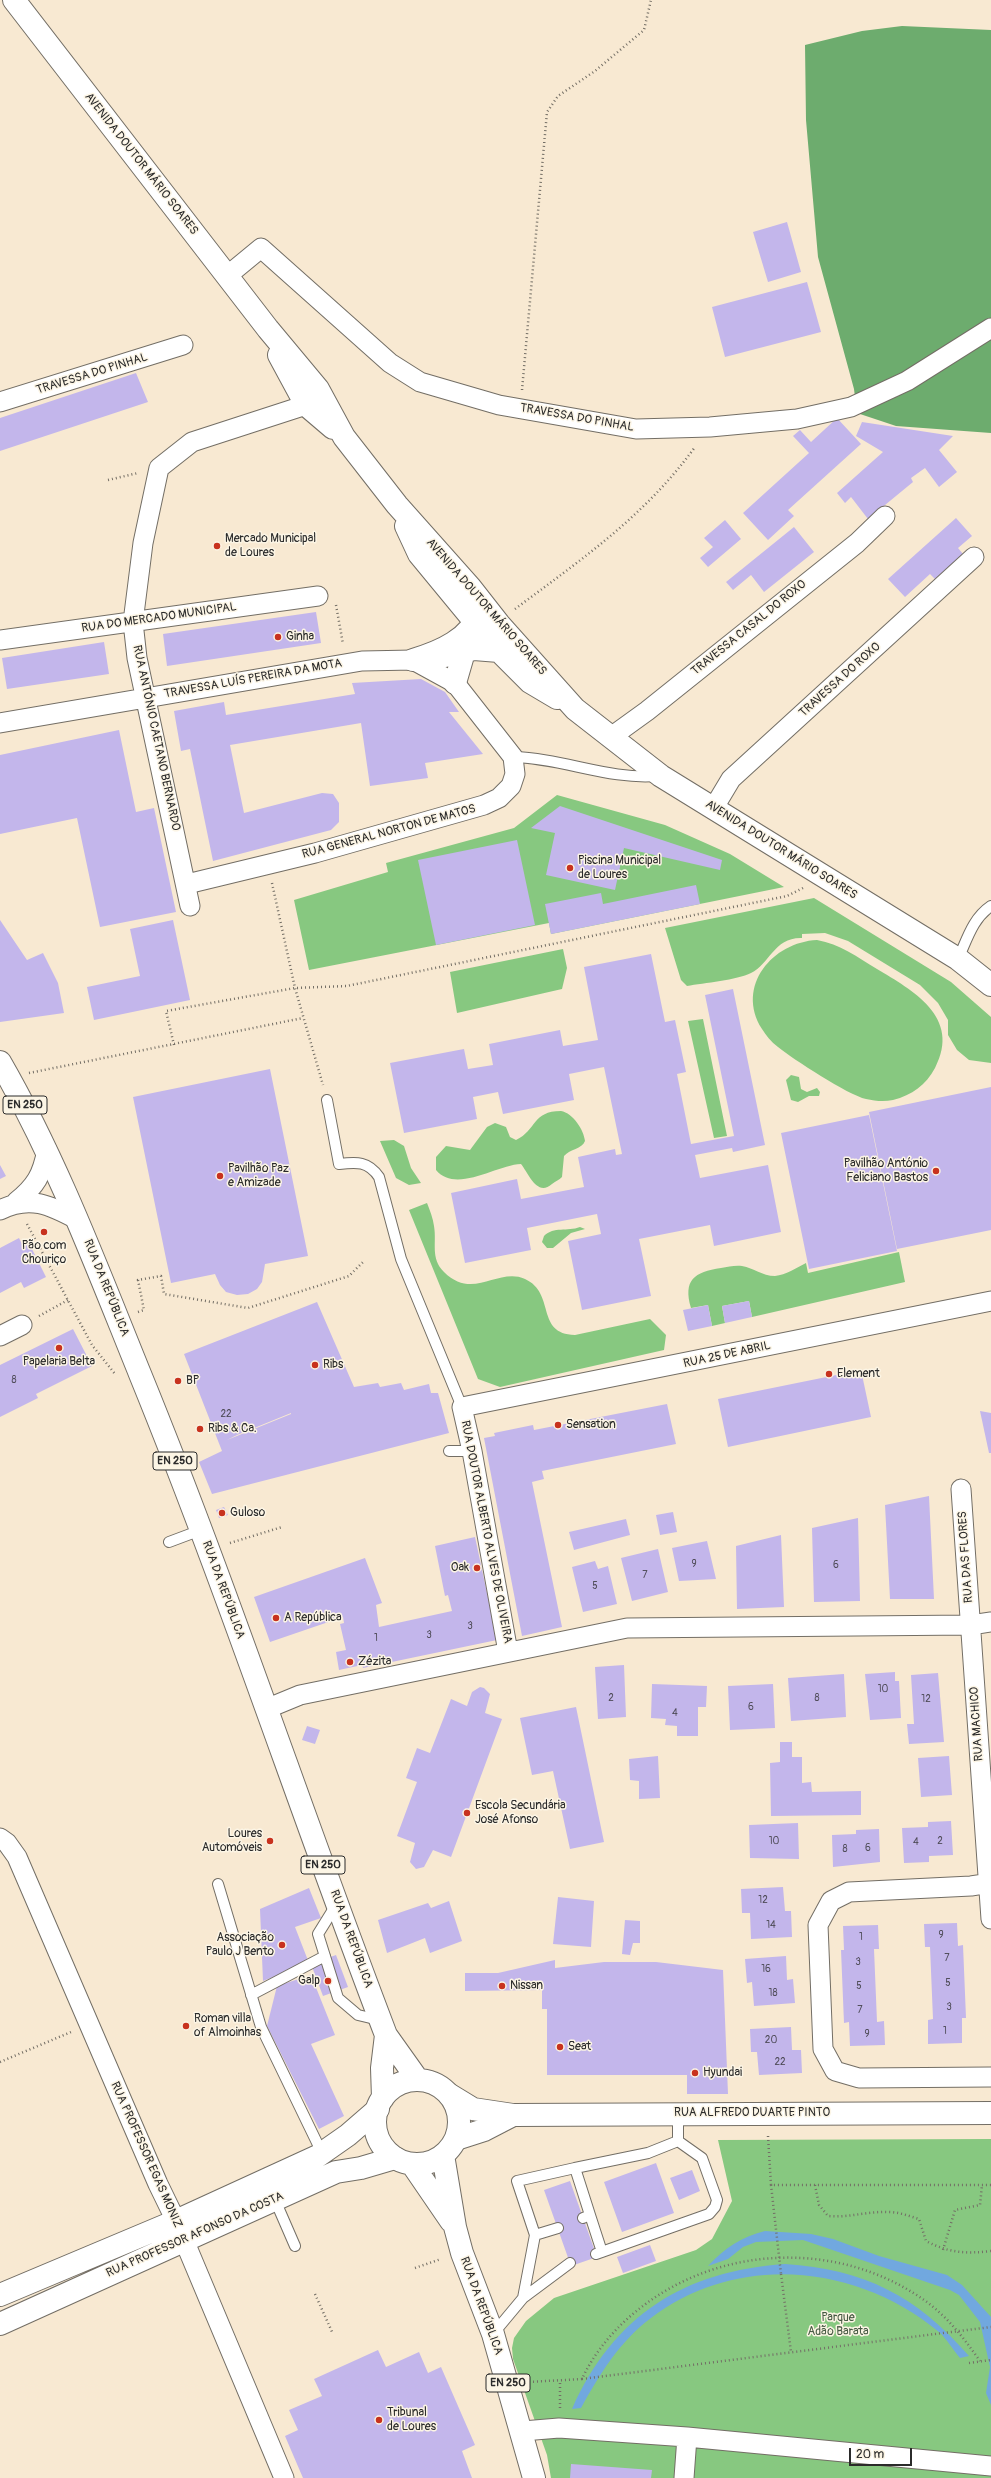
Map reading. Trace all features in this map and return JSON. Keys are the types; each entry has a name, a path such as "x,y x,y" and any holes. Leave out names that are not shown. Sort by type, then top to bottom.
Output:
{"street":[{"name":"AVENIDA DOUTOR MÁRIO SOARES","path":"14,0 268,329 318,389 344,437 479,613 499,651 530,682 575,709 661,776 958,959 991,986"},
{"name":"TRAVESSA DO PINHAL","path":"227,276 261,248 390,363 420,382 499,405 636,429 710,427 797,419 851,407 907,381 991,328"},
{"name":"AVENIDA DOUTOR MÁRIO SOARES","path":"268,329 289,375 306,405 344,437"},
{"name":"TRAVESSA DO PINHAL","path":"0,402 183,346"},
{"path":"160,468 192,442 306,405 319,407 331,413"},
{"name":"RUA ANTÓNIO CAETANO BERNARDO","path":"160,468 143,543 133,622 137,658 190,906"},
{"name":"TRAVESSA CASAL DO ROXO","path":"610,737 647,711 857,543 885,516"},
{"name":"TRAVESSA DO ROXO","path":"713,809 731,779 974,557"},
{"name":"RUA DO MERCADO MUNICIPAL","path":"0,640 318,596"},
{"name":"AVENIDA DOUTOR MÁRIO SOARES","path":"479,613 498,624 575,709"},
{"path":"413,660 443,651 479,613"},
{"path":"413,660 474,649 499,651"},
{"path":"464,652 455,683 514,758"},
{"name":"TRAVESSA LUÍS PEREIRA DA MOTA","path":"0,723 146,698 168,692 362,661 413,660 455,683"},
{"name":"RUA GENERAL NORTON DE MATOS","path":"186,884 270,864 484,806 500,798 511,786 515,774 514,758"},
{"name":"RUA DA REPÚBLICA","path":"0,1062 47,1150 78,1220 201,1530 384,2028 418,2080"},
{"path":"8,1206 32,1189 43,1169 47,1150"},
{"path":"8,1206 33,1203 56,1208 78,1220"},
{"name":"RUA 25 DE ABRIL","path":"462,1407 991,1301"},
{"path":"0,1336 22,1325"},
{"name":"RUA DOUTOR ALBERTO ALVES DE OLIVEIRA","path":"462,1407 472,1451 508,1652"},
{"name":"RUA DAS FLORES","path":"961,1489 971,1625"},
{"path":"266,1709 300,1695 627,1628 971,1625 991,1622"},
{"name":"RUA MACHICO","path":"971,1625 971,1652 990,1883 991,1919"},
{"name":"RUA PROFESSOR EGAS MONIZ","path":"0,1838 7,1843 17,1857 158,2184 176,2221 284,2478"},
{"path":"990,1883 849,1892 831,1901 818,1925 824,2050 835,2071 859,2078 991,2077"},
{"name":"RUA DA REPÚBLICA","path":"380,2103 384,2028"},
{"name":"EN 250","path":"403,2161 383,2147 376,2132 380,2103 392,2088 405,2082 418,2080 436,2084 450,2096 457,2109 459,2124 449,2148"},
{"name":"RUA ALFREDO DUARTE PINTO","path":"450,2096 473,2109 514,2115 991,2113"},
{"name":"RUA PROFESSOR AFONSO DA COSTA","path":"0,2295 176,2221 322,2153 380,2103"},
{"name":"RUA ALFREDO DUARTE PINTO","path":"449,2148 514,2115"},
{"path":"403,2161 428,2163 449,2148"},
{"name":"RUA DA REPÚBLICA","path":"449,2148 455,2227 462,2253 493,2334 523,2431"},
{"name":"RUA DA REPÚBLICA","path":"403,2161 455,2227"},
{"name":"RUA PROFESSOR AFONSO DA COSTA","path":"0,2324 85,2284 184,2242 336,2172 403,2161"},
{"path":"523,2431 559,2428 687,2437 991,2466"},
{"name":"EN 250","path":"523,2431 534,2478"},
{"path":"684,2478 687,2437"}],"lane":[{"path":"514,758 539,758 636,778 661,776"},
{"path":"958,959 971,928 981,913 991,906"},
{"name":"RUA DOUTOR ALBERTO ALVES DE OLIVEIRA","path":"327,1100 339,1164 356,1162 366,1164 373,1168 379,1177 401,1259 462,1407"},
{"path":"449,1451 472,1451"},
{"path":"169,1542 201,1530"},
{"path":"218,1884 261,2027 322,2153"},
{"path":"338,1903 318,1934 338,1998 358,2015 384,2028"},
{"path":"251,1995 324,1956"},
{"path":"678,2114 678,2141"},
{"path":"523,2298 535,2235 517,2181 648,2153 678,2141"},
{"path":"575,2168 587,2217 599,2253 709,2214 715,2208 717,2200 702,2158 678,2141"},
{"path":"261,2181 294,2246"},
{"path":"535,2235 558,2228"},
{"path":"493,2334 523,2298 570,2263"}],"path":[{"path":"520,408 547,112 558,96 595,71 644,30 651,0"},
{"path":"498,624 637,515 690,454 710,427"},
{"path":"108,480 160,468"},
{"path":"338,606 346,664"},
{"path":"270,864 274,897 295,988 327,1100"},
{"path":"174,1045 166,1011 295,988 347,986 787,896 807,886"},
{"path":"30,1080 27,1073 174,1045 303,1018"},
{"path":"8,1206 68,1300 92,1345 119,1379"},
{"path":"118,1318 144,1310 138,1280 161,1276 164,1294 248,1308 349,1276 363,1262"},
{"path":"22,1325 68,1300"},
{"path":"230,1543 282,1527"},
{"path":"0,2062 89,2025"},
{"path":"767,2113 771,2185 791,2352"},
{"path":"771,2185 991,2185"},
{"path":"815,2185 819,2205 828,2216 851,2217 888,2212 907,2215 919,2219 926,2241 942,2250 964,2254 991,2251"},
{"path":"942,2250 955,2210 980,2205 982,2185"},
{"path":"415,2268 462,2253"},
{"path":"582,2379 602,2346 623,2322 671,2287 709,2270 739,2262 780,2257 828,2260 889,2280 932,2306 959,2330 980,2361"},
{"path":"315,2294 333,2334"},
{"path":"509,2384 582,2379 991,2326"},
{"path":"969,2363 991,2360"},
{"path":"559,2428 560,2380"}],"green space":[{"path":"902,26 991,30 991,433 896,426 857,413 854,389 818,257 806,120 805,45 862,31"},
{"name":"Piscina Municipal de Loures","path":"557,795 665,825 730,854 784,887 551,934 549,923 309,970 294,900 388,872 386,863 514,828"},
{"path":"814,898 951,982 991,1017 991,1063 969,1060 957,1050 948,1035 948,1020 938,1003 920,985 848,941 825,933 802,934 802,938 785,942 779,946 757,969 745,975 687,986 681,980 665,928"},
{"path":"817,940 848,952 905,986 929,1007 938,1020 942,1034 942,1050 931,1074 923,1084 912,1092 900,1098 886,1101 866,1099 858,1096 821,1076 785,1053 773,1043 762,1029 755,1013 753,997 756,982 763,969 773,958 786,949 801,943"},
{"path":"563,949 567,968 562,989 457,1013 450,972"},
{"path":"703,1019 727,1136 714,1138 688,1021"},
{"path":"791,1075 799,1077 801,1089 807,1092 817,1088 820,1092 819,1096 809,1096 798,1102 791,1100 786,1080"},
{"path":"561,1111 574,1118 583,1132 585,1141 581,1146 564,1156 562,1177 547,1187 542,1188 534,1183 521,1164 465,1179 444,1177 436,1170 436,1157 446,1146 470,1150 487,1127 495,1123 506,1127 510,1137 516,1140 523,1136 545,1114"},
{"path":"394,1140 404,1146 411,1168 421,1183 409,1185 396,1178 380,1141"},
{"path":"427,1203 434,1223 435,1256 444,1272 455,1280 465,1284 475,1284 515,1276 525,1279 534,1285 544,1303 550,1321 555,1328 563,1333 575,1335 650,1319 666,1335 664,1350 500,1387 478,1379 409,1210"},
{"path":"580,1227 585,1229 571,1233 553,1248 547,1248 542,1242 544,1236 552,1231"},
{"path":"899,1252 905,1282 752,1317 749,1301 722,1306 725,1323 712,1326 708,1305 691,1308 689,1298 690,1284 693,1279 704,1272 732,1266 742,1266 766,1275 775,1276 787,1273 806,1263 808,1273"},
{"name":"Parque Adão Barata","path":"991,2139 991,2478 551,2478 547,2455 513,2359 512,2348 514,2338 526,2321 554,2298 696,2250 712,2239 732,2201 718,2140"}],"water":[{"path":"765,2231 811,2234 833,2239 879,2256 947,2275 962,2285 991,2317 991,2405 986,2393 990,2367 980,2322 959,2295 950,2290 803,2240 756,2242 743,2247 728,2259 708,2266 734,2244 748,2236"},
{"path":"785,2264 840,2272 864,2279 887,2289 909,2302 929,2317 969,2356 960,2358 939,2332 907,2309 872,2292 835,2280 797,2275 759,2275 721,2283 685,2297 651,2318 629,2337 611,2359 581,2408 572,2409 589,2376 609,2348 631,2324 656,2304 684,2288 715,2276 749,2268"}],"building":[{"path":"787,222 801,272 768,282 753,232"},
{"path":"807,282 821,332 725,357 712,307"},
{"path":"136,373 148,402 0,451 0,418"},
{"path":"837,418 861,444 788,510 794,516 768,540 743,513 809,453 793,436 800,430 811,442"},
{"path":"862,422 953,436 939,450 957,472 939,487 925,468 911,478 913,482 868,519 851,497 845,503 837,493 883,452 856,436"},
{"path":"956,518 972,536 958,548 963,554 935,579 930,574 905,597 888,579"},
{"path":"725,520 741,539 708,567 700,558 713,547 704,538"},
{"path":"794,527 814,552 764,592 751,575 733,590 726,582"},
{"path":"316,612 321,643 167,666 163,634"},
{"path":"104,642 109,674 7,689 2,658"},
{"path":"421,679 445,692 459,712 449,712 483,754 425,763 428,778 370,786 361,723 230,745 244,813 322,793 333,794 339,803 339,822 331,830 213,861 190,749 181,751 174,711 224,702 226,715 355,694 352,683"},
{"path":"119,730 136,812 154,808 176,912 100,927 77,818 0,834 0,755"},
{"path":"560,806 722,860 720,870 624,848 615,890 546,875 555,833 531,828"},
{"path":"517,840 535,925 436,945 418,860"},
{"path":"696,885 700,904 551,934 545,904 601,893 603,904"},
{"path":"0,920 27,960 43,953 58,983 64,1013 0,1022"},
{"path":"173,920 190,1000 94,1020 87,987 140,976 130,929"},
{"path":"651,954 665,1022 675,1020 686,1072 677,1074 691,1144 734,1136 705,995 733,989 765,1145 733,1152 732,1148 695,1155 700,1178 768,1165 781,1232 714,1246 710,1225 639,1239 651,1296 582,1310 568,1241 601,1234 597,1214 527,1228 531,1250 465,1263 451,1193 517,1179 521,1199 584,1187 578,1157 615,1149 616,1155 622,1154 604,1067 569,1074 574,1100 503,1114 498,1092 473,1097 477,1119 404,1133 390,1063 464,1049 468,1069 493,1065 489,1044 560,1030 563,1046 598,1040 584,967"},
{"name":"Pavilhão Paz e Amizade","path":"270,1069 308,1256 265,1264 262,1282 257,1289 248,1294 237,1295 226,1292 220,1285 215,1274 171,1283 133,1097"},
{"name":"Pavilhão António Feliciano Bastos","path":"991,1087 991,1230 897,1249 869,1112"},
{"path":"869,1115 897,1251 809,1269 781,1133"},
{"path":"0,1165 6,1176 0,1179"},
{"path":"19,1238 23,1246 29,1243 46,1277 24,1288 21,1282 0,1293 0,1248"},
{"path":"749,1301 752,1317 725,1323 722,1306"},
{"path":"317,1302 354,1387 378,1383 380,1387 401,1383 404,1390 429,1384 431,1393 438,1393 449,1433 212,1494 199,1462 222,1451 184,1354","holes":["291,1413 291,1414 227,1440"]},
{"path":"708,1305 712,1326 688,1331 683,1310"},
{"path":"73,1329 92,1366 36,1394 38,1398 0,1417 0,1365"},
{"path":"861,1370 871,1417 728,1447 718,1399"},
{"path":"667,1404 676,1444 542,1471 544,1479 532,1482 562,1627 522,1636 484,1438 495,1436 494,1433 533,1425 534,1430"},
{"path":"980,1411 991,1413 991,1453 989,1453"},
{"path":"929,1496 934,1599 890,1599 885,1505"},
{"name":"Guloso","path":"224,1507 228,1515 219,1518 216,1510"},
{"path":"673,1512 677,1532 660,1535 656,1515"},
{"path":"858,1518 860,1601 814,1602 812,1528"},
{"path":"626,1519 630,1535 574,1550 569,1532"},
{"path":"781,1535 784,1607 737,1609 736,1546"},
{"path":"475,1537 497,1640 363,1668 362,1665 339,1670 336,1652 346,1650 340,1624 344,1623 343,1617 270,1642 254,1597 365,1558 382,1603 376,1605 379,1627 452,1611 448,1595 445,1596 435,1546"},
{"path":"707,1541 716,1579 679,1581 672,1548"},
{"path":"658,1549 668,1592 632,1601 621,1558"},
{"path":"595,1561 598,1569 608,1566 617,1604 583,1612 572,1567"},
{"path":"624,1665 626,1717 598,1719 595,1667"},
{"path":"895,1672 895,1681 899,1681 901,1718 870,1720 865,1674"},
{"path":"938,1673 944,1742 909,1744 907,1724 914,1724 911,1675"},
{"path":"844,1674 846,1717 791,1721 788,1678"},
{"path":"652,1684 707,1686 706,1707 698,1707 698,1736 677,1736 677,1726 665,1725 666,1719 651,1718"},
{"path":"773,1684 775,1728 730,1730 728,1686"},
{"path":"480,1687 484,1688 490,1694 485,1713 502,1719 451,1857 433,1850 424,1867 416,1869 410,1862 415,1843 397,1836 417,1782 406,1778 417,1748 430,1753 451,1699 467,1706 472,1692"},
{"path":"576,1707 604,1842 570,1849 553,1771 532,1775 520,1718"},
{"path":"307,1726 320,1730 315,1744 302,1740"},
{"path":"780,1742 792,1742 792,1757 802,1757 802,1783 811,1782 812,1792 861,1791 861,1815 771,1816 770,1763 780,1762"},
{"path":"658,1756 660,1798 639,1799 639,1781 630,1780 629,1759"},
{"path":"949,1756 952,1795 921,1797 918,1758"},
{"path":"951,1821 953,1855 929,1856 929,1862 904,1863 902,1828 928,1827 928,1822"},
{"path":"798,1823 799,1859 750,1858 749,1825"},
{"path":"879,1829 880,1862 833,1867 832,1835 856,1834 856,1830"},
{"path":"783,1887 785,1911 791,1911 792,1937 751,1939 750,1913 742,1913 741,1889"},
{"name":"Associação Paulo J Bento","path":"309,1888 321,1918 295,1927 309,1963 263,1981 260,1909"},
{"path":"558,1897 594,1901 591,1947 553,1944"},
{"path":"449,1901 462,1941 430,1953 425,1938 387,1953 378,1920 428,1903 431,1908"},
{"path":"625,1920 640,1921 640,1943 633,1943 630,1955 622,1954"},
{"path":"957,1923 958,1946 963,1945 966,2018 962,2018 962,2043 928,2044 928,2020 933,2019 930,1947 925,1947 924,1924"},
{"path":"878,1925 879,1949 874,1949 877,2022 884,2021 885,2045 850,2046 849,2022 844,2023 841,1950 844,1950 843,1926"},
{"path":"336,1955 348,1987 323,1996 311,1964"},
{"path":"786,1956 787,1980 793,1979 795,2003 754,2006 752,1982 747,1983 745,1959"},
{"path":"555,1960 555,1968 604,1962 656,1962 723,1970 728,2094 687,2094 687,2075 547,2075 547,2009 542,2009 542,1990 465,1991 465,1973 498,1973"},
{"path":"311,1975 335,2035 311,2044 344,2116 319,2129 267,2026 277,1986"},
{"path":"791,2027 792,2050 801,2050 802,2073 759,2075 757,2052 751,2052 750,2029"},
{"path":"656,2163 674,2213 622,2232 604,2182"},
{"path":"692,2170 700,2191 679,2200 670,2178"},
{"path":"570,2181 597,2257 571,2266 544,2190"},
{"path":"650,2245 656,2261 623,2273 617,2257"},
{"name":"Tribunal de Loures","path":"378,2350 386,2367 419,2352 428,2373 441,2367 475,2445 462,2451 472,2478 303,2478 285,2436 298,2430 289,2410 322,2396 314,2379"},
{"path":"571,2464 652,2470 651,2478 570,2478"}],"place":[{"name":"Mercado Municipal de Loures","path":"217,546"},
{"name":"Ginha","path":"278,637"},
{"name":"Piscina Municipal de Loures","path":"570,868"},
{"name":"Pavilhão António Feliciano Bastos","path":"936,1171"},
{"name":"Pavilhão Paz e Amizade","path":"220,1176"},
{"name":"Pão com Chouriço","path":"44,1232"},
{"name":"Papelaria Belta","path":"59,1348"},
{"name":"Ribs","path":"315,1365"},
{"name":"Element","path":"829,1374"},
{"name":"BP","path":"178,1381"},
{"name":"Sensation","path":"558,1425"},
{"name":"Ribs & Ca.","path":"200,1429"},
{"name":"Guloso","path":"222,1513"},
{"name":"Oak","path":"477,1568"},
{"name":"A República","path":"276,1618"},
{"name":"Zézita","path":"350,1662"},
{"name":"Escola Secundária José Afonso","path":"467,1813"},
{"name":"Loures Automóveis","path":"270,1841"},
{"name":"Associação Paulo J Bento","path":"282,1945"},
{"name":"Galp","path":"328,1981"},
{"name":"Nissan","path":"502,1986"},
{"name":"Roman villa of Almoinhas","path":"186,2026"},
{"name":"Seat","path":"560,2047"},
{"name":"Hyundai","path":"695,2073"},
{"name":"Tribunal de Loures","path":"379,2420"}]}
